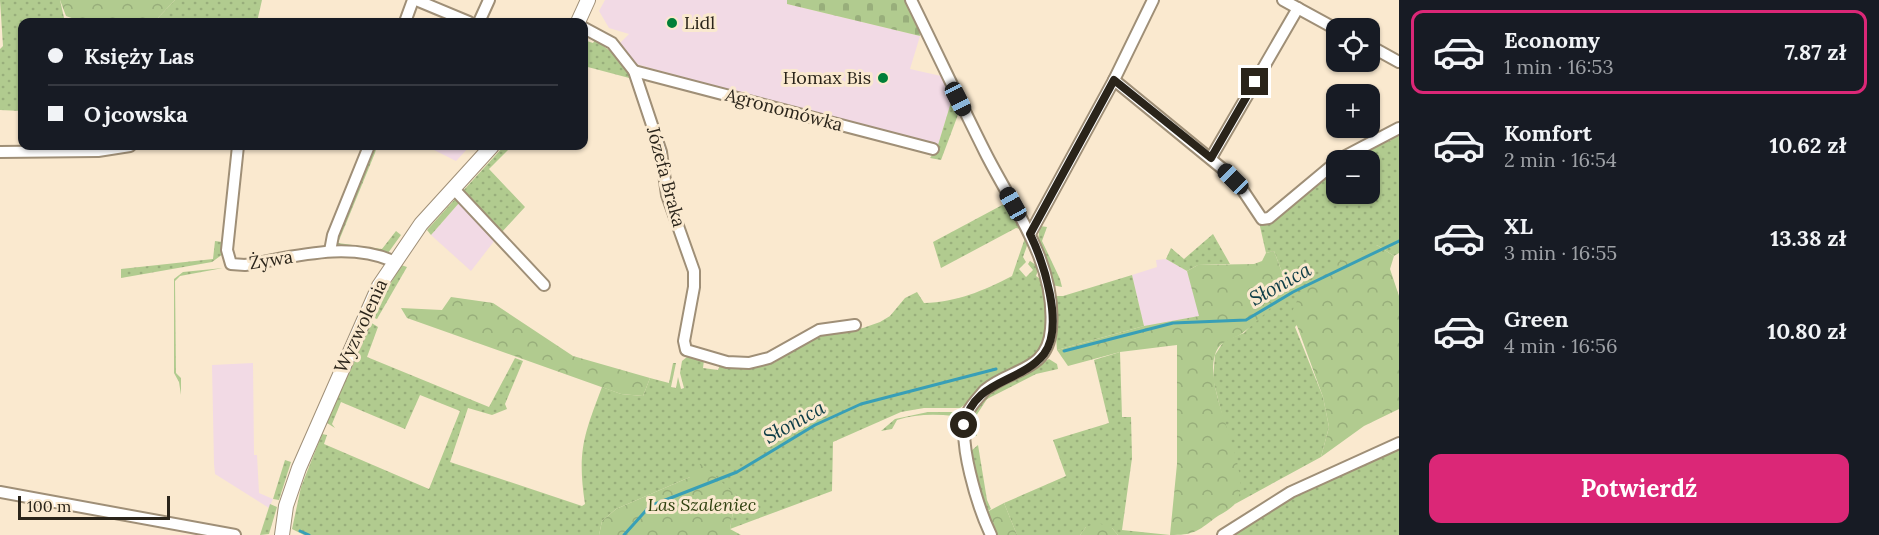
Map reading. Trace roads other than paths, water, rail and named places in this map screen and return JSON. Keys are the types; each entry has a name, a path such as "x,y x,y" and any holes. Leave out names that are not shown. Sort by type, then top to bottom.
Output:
{"street":[{"path":"407,18 414,0 459,18"},
{"path":"481,18 489,0"},
{"path":"580,18 588,0"},
{"path":"911,0 982,146 1030,234 1048,282 1051,314 1049,343 1045,352 1032,364 986,390 968,411 964,425 974,489 991,535"},
{"path":"1030,234 1114,80 1153,0"},
{"path":"1283,0 1326,23"},
{"path":"1211,158 1298,8"},
{"name":"Józefa Braka","path":"588,30 612,43 634,71 661,152 667,195 694,271 694,287 684,341 686,350 727,362 749,363 769,358 819,330 855,325"},
{"path":"1380,52 1399,62"},
{"name":"Agronomówka","path":"634,71 933,149"},
{"path":"1114,80 1211,158 1240,186 1257,215 1265,219 1326,170"},
{"path":"1358,150 1399,128"},
{"path":"0,152 114,150"},
{"name":"Żywa","path":"238,150 227,250 229,261 234,265 330,251 361,252 393,261"},
{"path":"330,251 333,235 367,150"},
{"name":"Wyzwolenia","path":"282,535 286,506 299,468 356,333 393,261 421,224 488,150"},
{"path":"453,188 544,285"},
{"path":"1223,535 1291,492 1399,443"},
{"path":"0,492 235,535"}],"waterway":[{"name":"Słonica","path":"1064,351 1173,323 1246,320 1293,292 1399,241"},
{"name":"Słonica","path":"624,535 650,506 737,472 815,425 861,404 996,369"},
{"path":"300,531 309,535"}],"place":[{"name":"Lidl","path":"672,23"},
{"name":"Homax Bis","path":"883,78"}],"park label":[{"name":"Las Szaleniec","path":"702,505"}]}
